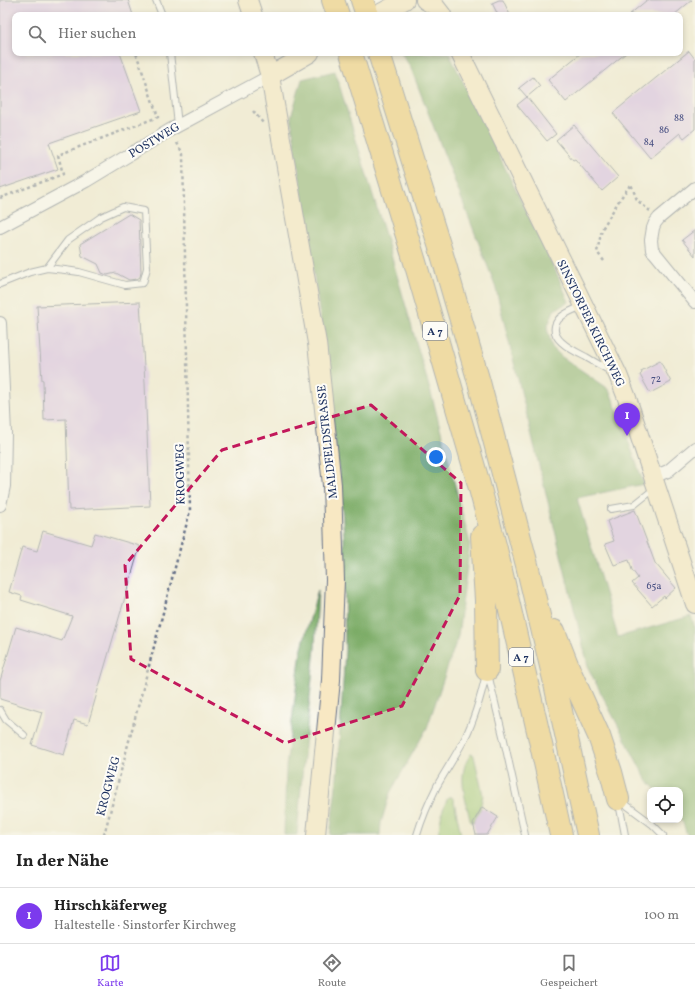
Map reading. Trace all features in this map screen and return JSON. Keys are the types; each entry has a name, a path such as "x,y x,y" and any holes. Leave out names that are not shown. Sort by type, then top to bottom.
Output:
{"highway":[{"path":"362,0 366,12"},
{"name":"A 7","path":"352,56 478,481 500,564 561,835"},
{"name":"A 7","path":"380,56 441,250 479,382 528,565 588,835"},
{"path":"478,481 485,584 487,670"},
{"path":"528,565 570,672 599,736 618,799"}],"main road":[{"path":"248,0 252,12"},
{"path":"383,12 405,0"},
{"name":"MALDFELDSTRASSE","path":"264,56 270,76 317,343 332,485 335,580 332,680 316,835"},
{"name":"POSTWEG","path":"270,76 305,56"},
{"name":"SINSTORFER KIRCHWEG","path":"461,56 618,375 627,398 695,604"}],"street":[{"name":"POSTWEG","path":"0,228 86,182 174,127 270,76"},
{"path":"695,188 655,222 650,240 652,250 695,302"},
{"path":"0,323 5,433 4,486 0,505"},
{"path":"655,482 695,448"}],"lane":[{"path":"156,0 161,12"},
{"path":"170,56 174,127"},
{"path":"0,284 30,272 47,268 75,271 125,285 143,283 147,268 144,211 123,207 101,218 68,240 47,268"},
{"path":"583,305 565,314 558,320 555,327 555,332 568,347 618,375"},
{"path":"611,509 634,505 655,482"},
{"path":"417,835 437,786 465,736 475,713 487,670"},
{"path":"487,670 525,835"},
{"path":"0,710 6,720 24,735"},
{"path":"618,799 625,835"},
{"path":"618,799 652,824 663,835"}],"path":[{"path":"0,198 63,174 58,155 158,117 137,56"},
{"path":"253,111 264,125"},
{"name":"KROGWEG","path":"104,835 190,511 183,154 174,127"},
{"path":"604,260 598,252 602,229 631,184 637,200 650,210 662,215"}],"highlighted area":[{"path":"371,405 461,483 460,595 402,706 285,743 131,659 125,565 222,450"}],"green space":[{"path":"403,56 450,56 557,274 569,302 554,310 547,328 552,347 562,357 606,387 611,394 644,484 577,498 618,637 691,616 695,628 695,835 687,835 683,823 683,787 653,787 646,779 589,670 495,285 410,66"},
{"path":"335,71 390,251 434,404 470,543 458,636 427,728 390,793 381,823 380,835 330,835 337,778 345,650 344,536 340,482 324,345 291,117 302,79"},
{"path":"318,590 315,648 297,835 284,835 286,767 301,651"},
{"path":"471,754 474,756 483,795 480,809 473,822 470,820 464,794 463,781 464,767"},
{"path":"448,797 452,797 454,801 461,835 438,835 442,812"}],"building":[{"path":"0,0 128,0 132,12 12,12 12,56 121,56 141,111 49,143 58,169 0,189"},
{"path":"503,0 509,12 496,12 492,3"},
{"path":"647,0 692,0 678,12 633,12"},
{"path":"689,51 695,59 695,129 684,138 680,133 650,158 613,113"},
{"path":"577,56 622,56 566,102 548,80"},
{"path":"533,77 540,86 527,97 519,88"},
{"path":"527,97 556,134 547,141 517,105"},
{"path":"574,125 618,177 602,191 575,159 573,160 556,140"},
{"path":"129,214 139,220 141,272 140,277 137,279 129,280 116,273 107,275 102,273 98,264 82,256 80,244"},
{"path":"695,230 695,256 682,240"},
{"path":"140,302 150,506 69,510 66,419 44,420 43,380 37,306"},
{"path":"660,361 671,382 650,393 640,375 642,373 641,371"},
{"path":"635,510 655,563 676,588 665,598 664,596 652,606 632,583 638,578 632,570 629,560 614,565 605,544 614,541 607,521"},
{"path":"43,531 91,545 95,533 140,546 88,724 74,720 64,755 32,745 42,712 0,699 0,681 16,627 62,641 72,616 21,600 22,596 9,592 22,547 37,551"},
{"path":"482,807 498,817 487,835 476,835 473,823"}],"place":[{"name":"Hirschkäferweg","path":"627,436"}]}
